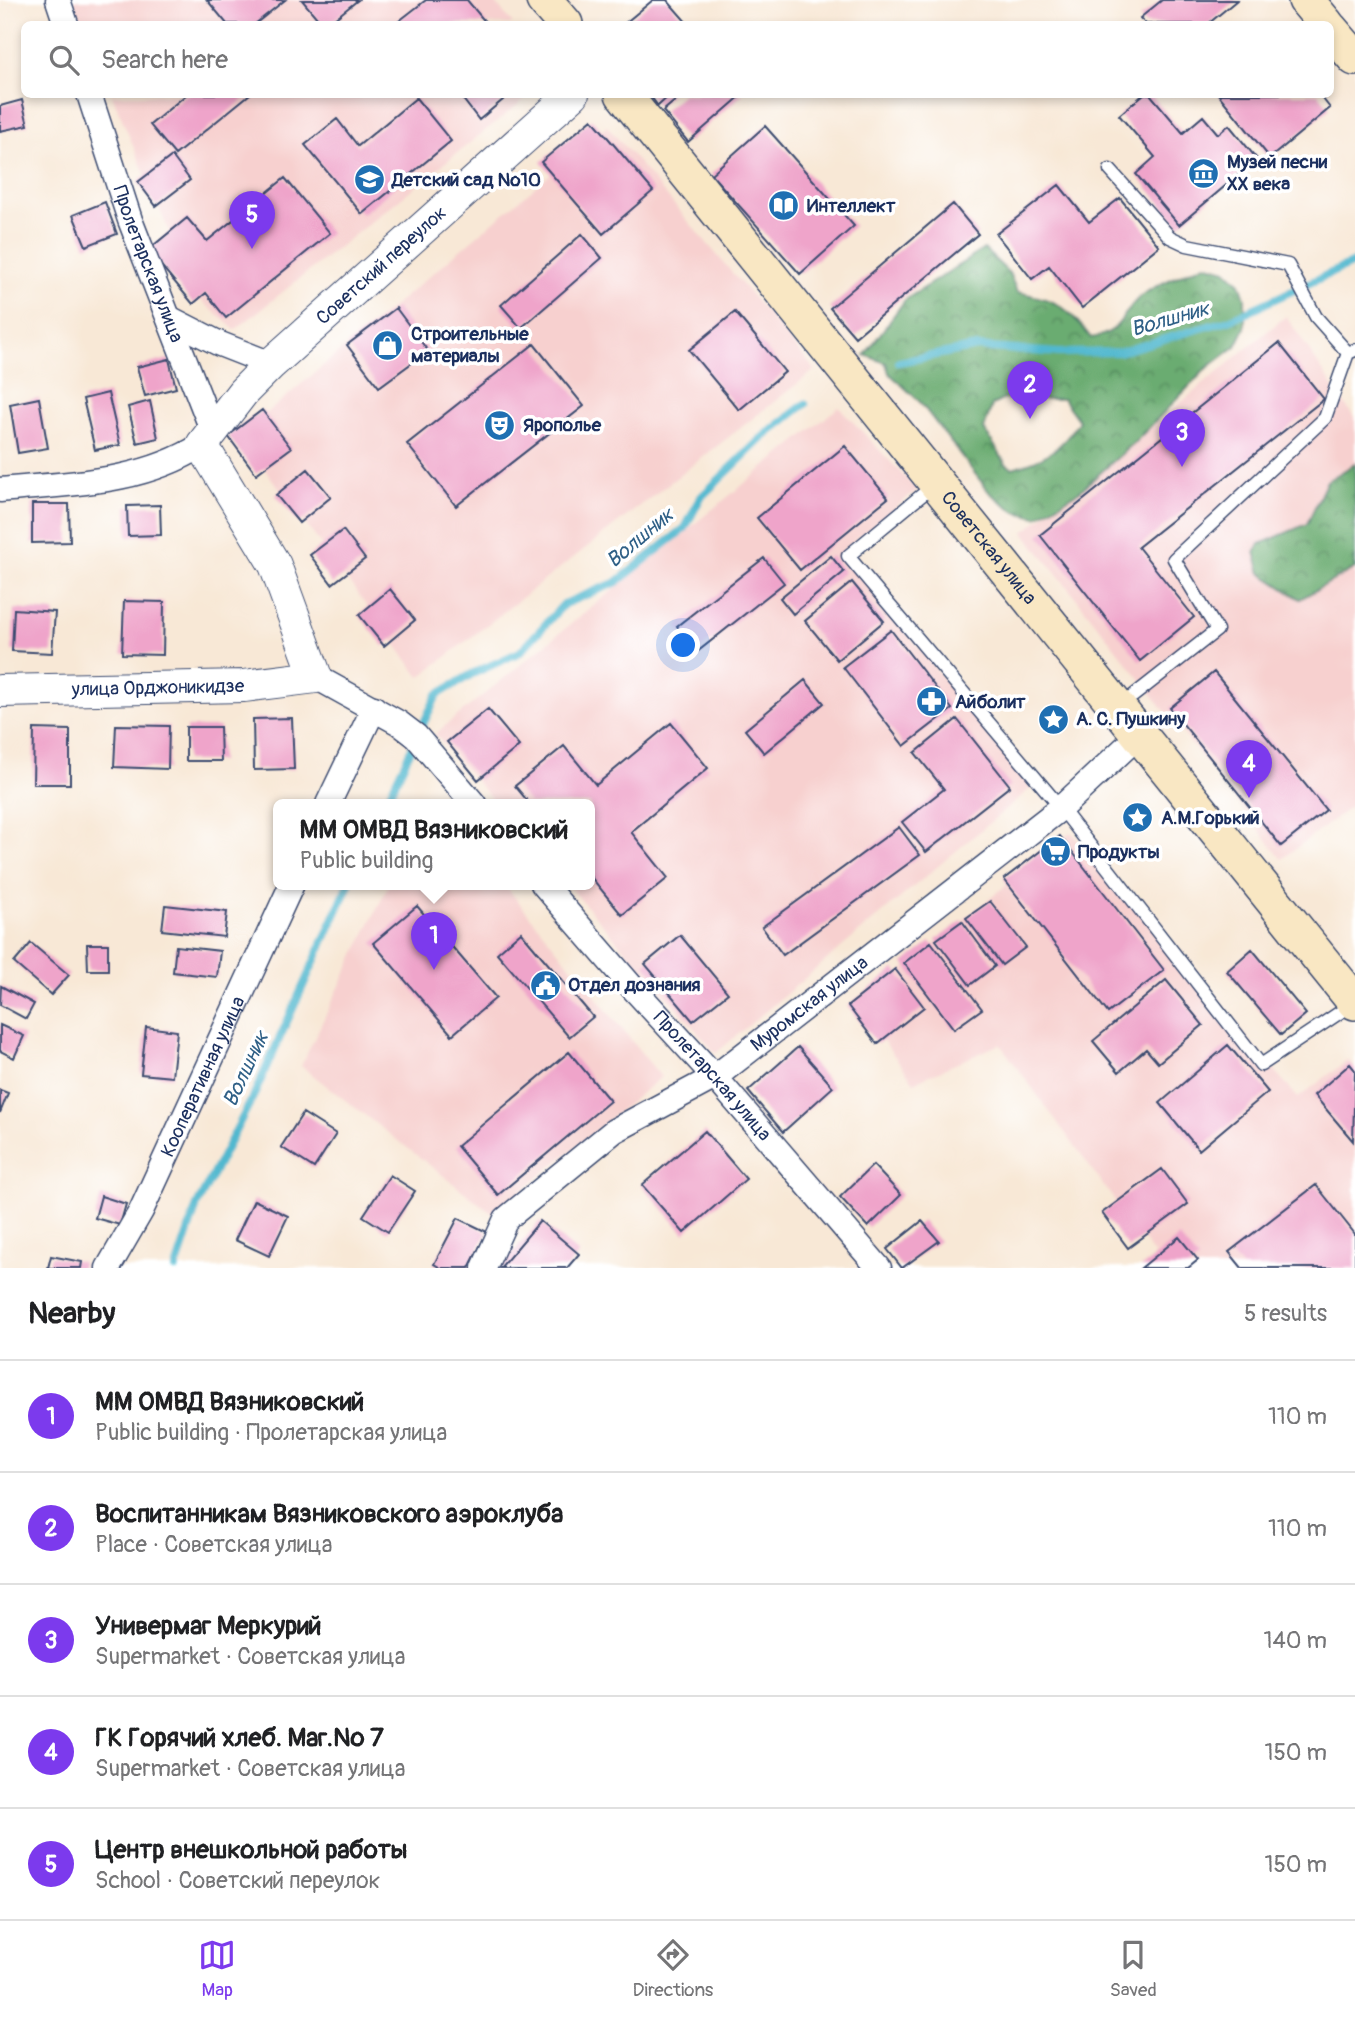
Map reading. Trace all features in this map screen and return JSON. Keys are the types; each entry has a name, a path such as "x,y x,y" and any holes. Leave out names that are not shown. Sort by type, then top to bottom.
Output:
{"main road":[{"path":"544,0 562,21"},
{"path":"1306,0 1324,21"},
{"path":"1334,33 1355,58"},
{"name":"Советская улица","path":"626,98 1355,1002"}],"street":[{"path":"58,0 65,21"},
{"name":"Пролетарская улица","path":"90,98 130,220 169,318 207,439 275,565 316,677"},
{"name":"Советский переулок","path":"207,439 243,392 271,364 569,98"},
{"path":"169,318 220,344 271,364"},
{"path":"0,490 131,477 175,462 207,439"},
{"path":"316,677 374,708 416,736 470,799"},
{"name":"улица Орджоникидзе","path":"0,691 243,686 316,677"},
{"path":"330,799 374,708"},
{"name":"Муромская улица","path":"484,1268 506,1219 614,1131 715,1077 1061,807 1140,734"},
{"name":"Кооперативная улица","path":"108,1268 141,1211 289,890"},
{"name":"Пролетарская улица","path":"548,890 715,1077 879,1268"}],"lane":[{"path":"1110,170 1170,237 1187,245 1288,265 1316,317 1352,352 1325,418 1174,559 1217,630 1133,696"},
{"path":"937,483 848,556 1061,807 1261,1065 1355,1002"}],"shaded area":[{"path":"73,0 493,0 510,21 82,21"},
{"path":"113,98 526,98 235,330 196,296"},
{"path":"607,126 815,370 420,677 240,436"},
{"path":"1286,316 1355,419 1355,803 1282,859 1024,532"},
{"path":"839,407 917,490 841,551 1031,788 716,1053 572,890 595,890 595,799 492,799 435,734"},
{"path":"1071,832 1298,1098 1348,1060 1355,1068 1355,1268 1164,1268 1000,1044 914,1082 858,1007"},
{"path":"386,890 509,890 661,1077 493,1214 301,1066"}],"green space":[{"path":"984,249 1009,273 1017,292 1060,306 1091,338 1110,332 1133,304 1147,292 1205,264 1226,270 1240,283 1245,298 1245,328 1236,346 1206,369 1136,441 1080,491 1037,517 1016,512 990,493 919,401 889,373 886,363 865,355 905,300","holes":["1004,399 1063,399 1079,421 1066,439 1051,452 1034,461 1012,468 1006,464 984,429 992,405"]},
{"path":"1355,464 1355,568 1300,599 1261,573 1255,552 1260,544 1307,524 1327,481"}],"building":[{"path":"207,0 285,0 259,21 224,21"},
{"path":"302,0 358,0 332,21 320,21"},
{"path":"426,0 467,0 484,21 399,21"},
{"path":"653,0 667,0 685,21 628,21"},
{"path":"1162,0 1237,0 1212,21 1143,21 1140,18"},
{"path":"182,98 245,98 175,155 150,125"},
{"name":"Детский сад №10","path":"416,98 451,141 362,214 305,145 337,119 358,146"},
{"path":"462,98 505,98 479,120"},
{"path":"652,98 667,98 658,106"},
{"path":"678,98 738,98 688,142 663,111"},
{"path":"1139,98 1153,98 1183,133 1203,116 1218,134 1229,125 1257,159 1179,225 1136,174 1155,157 1119,115"},
{"path":"1221,98 1322,98 1330,108 1270,158"},
{"path":"22,100 28,125 0,131 0,106"},
{"path":"592,119 653,191 603,234 541,162"},
{"path":"765,126 854,226 800,274 711,174"},
{"path":"172,156 190,180 156,206 138,182"},
{"path":"285,178 330,233 226,318 206,293 193,304 148,250 187,218 207,241"},
{"path":"1059,185 1089,222 1120,198 1159,246 1082,308 1049,266 1032,279 996,234"},
{"path":"105,202 117,234 86,246 73,215"},
{"path":"953,204 978,234 855,337 830,308"},
{"path":"582,234 602,258 521,328 501,305"},
{"path":"396,308 428,351 379,387 347,345"},
{"path":"735,312 785,372 739,410 689,350"},
{"path":"1279,343 1324,399 1138,547 1194,617 1140,661 1040,535"},
{"path":"534,344 584,406 456,506 407,444"},
{"path":"169,359 176,388 145,396 137,367"},
{"path":"108,393 120,445 95,450 83,399"},
{"path":"39,398 48,448 18,453 10,404"},
{"path":"150,401 158,438 137,443 128,407"},
{"path":"262,410 291,448 256,474 228,436"},
{"path":"845,446 888,498 800,570 757,518"},
{"path":"308,469 331,497 299,523 276,495"},
{"path":"32,504 69,504 70,542 32,543"},
{"path":"160,505 161,535 128,536 127,506"},
{"path":"343,530 365,559 332,584 310,555"},
{"path":"831,556 844,572 793,614 780,598"},
{"path":"764,558 784,583 697,652 677,626"},
{"path":"852,582 884,621 837,660 805,621"},
{"path":"390,589 415,620 384,646 359,615"},
{"path":"124,601 164,602 163,655 122,654"},
{"path":"14,609 55,612 52,653 12,651"},
{"path":"891,630 952,709 904,746 843,667"},
{"path":"1214,672 1326,810 1281,846 1170,708"},
{"path":"805,680 824,703 764,753 745,730"},
{"path":"488,709 519,746 478,780 447,742"},
{"path":"292,718 294,769 254,770 253,719"},
{"path":"957,719 1010,786 926,852 902,822 944,789 915,753"},
{"path":"671,723 708,768 631,832 668,878 622,915 595,882 595,799 526,799 515,786 564,746 596,785"},
{"path":"116,725 169,726 168,769 114,767"},
{"path":"186,727 220,727 221,761 186,761"},
{"path":"34,729 70,730 70,784 33,784"},
{"path":"899,827 920,855 783,955 762,927"},
{"path":"1060,836 1164,970 1108,1013 1004,879"},
{"path":"990,901 1026,947 1002,965 966,918"},
{"path":"165,905 227,912 224,937 162,930"},
{"path":"417,906 496,998 452,1035 373,943"},
{"path":"962,921 995,966 970,985 936,940"},
{"name":"Отдел дознания","path":"521,932 593,1017 569,1037 497,953"},
{"path":"680,935 728,993 693,1021 645,964"},
{"path":"931,942 982,1009 954,1029 904,963"},
{"path":"31,943 69,975 51,995 14,963"},
{"path":"87,944 108,944 108,970 88,970"},
{"path":"176,946 220,951 217,977 173,972"},
{"path":"1252,949 1306,1014 1281,1035 1227,971"},
{"path":"895,969 924,1007 877,1044 848,1006"},
{"path":"1166,980 1203,1025 1158,1063 1146,1049 1119,1072 1093,1041"},
{"path":"1,986 34,1004 26,1019 0,1005"},
{"path":"0,1025 24,1036 14,1058 0,1051"},
{"path":"146,1027 177,1031 172,1077 141,1074"},
{"path":"1228,1045 1268,1092 1199,1150 1160,1103"},
{"path":"798,1047 833,1087 783,1132 748,1091"},
{"path":"569,1052 610,1101 498,1195 457,1146"},
{"path":"1350,1064 1355,1070 1353,1141 1314,1095"},
{"path":"0,1090 8,1093 0,1113"},
{"path":"303,1113 336,1134 314,1168 281,1147"},
{"path":"705,1131 746,1179 684,1233 642,1185"},
{"path":"873,1165 901,1195 868,1227 840,1197"},
{"path":"1162,1169 1188,1204 1128,1248 1102,1213"},
{"path":"390,1175 415,1191 388,1232 363,1216"},
{"path":"1316,1185 1355,1234 1355,1268 1242,1268 1229,1252"},
{"path":"101,1196 126,1204 120,1225 95,1218"},
{"path":"254,1200 288,1216 269,1256 235,1240"},
{"path":"458,1218 487,1232 469,1268 441,1268 434,1264"},
{"path":"540,1221 579,1254 567,1268 500,1268"},
{"path":"922,1221 939,1241 902,1268 887,1249"},
{"path":"1179,1237 1198,1260 1188,1268 1141,1268"},
{"path":"51,1256 82,1262 81,1268 48,1268"}],"waterway":[{"name":"Волшник","path":"899,362 977,347 1059,353 1120,352 1229,320 1355,262"},
{"name":"Волшник","path":"387,799 437,695 472,674 520,652 564,604 617,582 685,528 701,497 762,438 805,404"},
{"name":"Волшник","path":"176,1268 197,1205 254,1095 346,890"}],"place":[{"name":"Музей песни XX века","path":"1204,173"},
{"name":"Детский сад №10","path":"369,180"},
{"name":"Интеллект","path":"784,206"},
{"name":"Центр внешкольной работы","path":"252,249"},
{"name":"Строительные материалы","path":"388,345"},
{"name":"Воспитанникам Вязниковского аэроклуба","path":"1030,419"},
{"name":"Ярополье","path":"500,425"},
{"name":"Универмаг Меркурий","path":"1182,467"},
{"name":"Айболит","path":"932,702"},
{"name":"А. С. Пушкину","path":"1053,719"},
{"name":"ГК Горячий хлеб. Маг.№ 7","path":"1249,798"},
{"name":"А.М.Горький","path":"1138,818"},
{"name":"Продукты","path":"1055,852"},
{"name":"ММ ОМВД Вязниковский","path":"434,970"},
{"name":"Отдел дознания","path":"545,985"}]}
